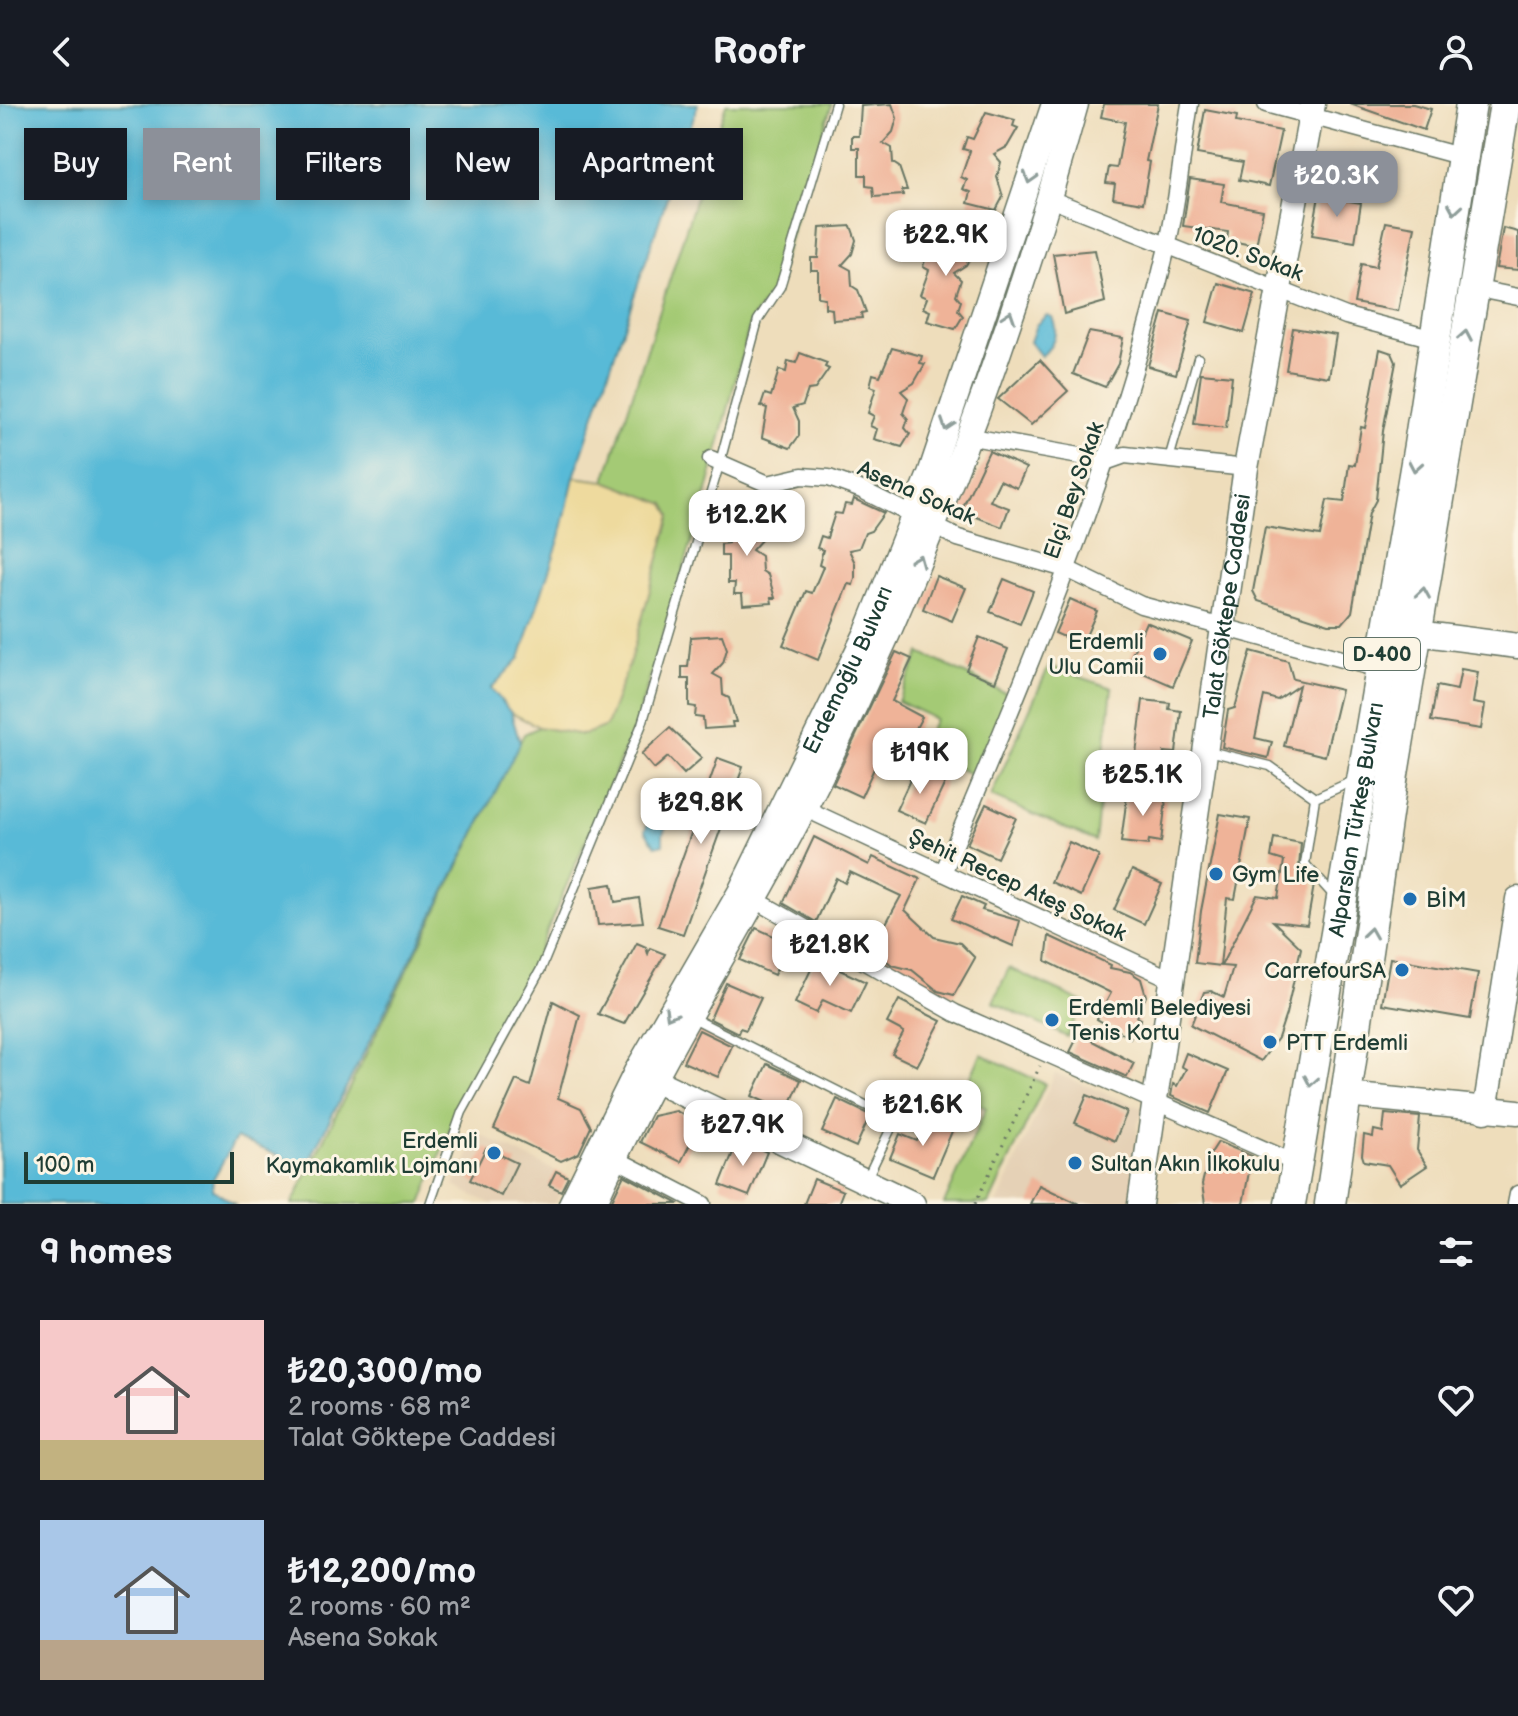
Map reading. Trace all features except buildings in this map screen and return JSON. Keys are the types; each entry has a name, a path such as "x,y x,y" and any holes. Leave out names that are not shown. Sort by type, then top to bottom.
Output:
{"highway":[{"name":"Alparslan Türkeş Bulvarı","path":"1290,1204 1419,445 1471,104"},
{"name":"Alparslan Türkeş Bulvarı","path":"1330,1204 1417,633 1505,104"}],"main road":[{"name":"Erdemoğlu Bulvarı","path":"594,1204 645,1076 690,1017 804,808 897,612 935,459 1054,104"},
{"name":"Erdemoğlu Bulvarı","path":"571,1204 645,1076 747,880 966,436 1050,199 1076,104"},
{"name":"Talat Göktepe Caddesi","path":"1140,1204 1246,468 1312,110"},
{"path":"1417,633 1518,646"},
{"path":"1485,1111 1513,956 1518,899"},
{"path":"645,1076 913,1204"},
{"path":"1346,1095 1518,1112"}],"street":[{"name":"Elçi Bey Sokak","path":"943,873 1069,570 1108,461 1168,246 1190,104"},
{"path":"1266,104 1312,110 1463,157"},
{"name":"1020. Sokak","path":"1050,199 1346,316 1434,339"},
{"path":"1473,288 1518,297"},
{"path":"966,436 1108,461 1125,455 1246,468"},
{"name":"Asena Sokak","path":"716,460 768,484 802,476 829,478 958,538 1069,570 1141,605 1223,630 1379,669"},
{"name":"Şehit Recep Ateş Sokak","path":"804,808 1171,979"},
{"path":"754,899 955,1013 1297,1164"},
{"path":"614,1158 703,1204"},
{"path":"1516,1204 1518,1194"}],"lane":[{"path":"430,1204 462,1112 541,969 642,724 758,320 780,287 835,104"},
{"path":"1169,459 1198,358"},
{"path":"1205,750 1270,766 1315,798"},
{"path":"1315,798 1363,777"},
{"path":"1315,798 1305,864 1341,903"},
{"path":"690,1017 895,1120 866,1181"}],"path":[{"path":"975,1204 1046,1053"}],"shaded area":[{"name":"Sultan Akın İlkokulu","path":"1055,1073 1144,1109 1138,1123 1131,1204 997,1204"},
{"name":"Erdemli Kaymakamlık Lojmanı","path":"479,1134 568,1177 555,1204 491,1204 454,1186"}],"green space":[{"path":"726,104 832,104 773,291 751,320 706,495 635,726 530,970 457,1110 421,1204 292,1204 524,734 539,727 583,735 606,726 630,661 671,515 665,504 605,481 695,200 743,200 743,128 718,128"},
{"path":"920,653 1012,696 974,776 921,750 935,719 898,701"},
{"path":"1049,666 1112,688 1095,841 991,796"},
{"name":"Erdemli Belediyesi Tenis Kortu","path":"1009,968 1083,1002 1067,1037 993,1002"},
{"path":"981,1054 1045,1084 989,1204 944,1204 986,1108 962,1096"}],"sand":[{"path":"574,477 605,481 665,504 671,515 630,661 606,726 583,735 539,727 511,713 491,688 520,658 560,537"}],"water":[{"path":"0,104 698,104 690,128 555,128 555,200 666,200 574,477 560,537 520,658 491,688 511,713 520,743 306,1167 236,1138 213,1179 212,1189 235,1204 0,1204"},
{"path":"1047,315 1052,317 1055,333 1049,348 1041,356 1030,342 1036,325"},
{"path":"665,801 673,808 663,834 663,844 656,846 645,831 655,802"}],"place":[{"name":"Erdemli Ulu Camii","path":"1160,654"},
{"name":"Gym Life","path":"1216,874"},
{"name":"BİM","path":"1410,899"},
{"name":"CarrefourSA","path":"1402,970"},
{"name":"Erdemli Belediyesi Tenis Kortu","path":"1052,1020"},
{"name":"PTT Erdemli","path":"1270,1042"},
{"name":"Erdemli Kaymakamlık Lojmanı","path":"494,1153"},
{"name":"Sultan Akın İlkokulu","path":"1075,1163"}]}
